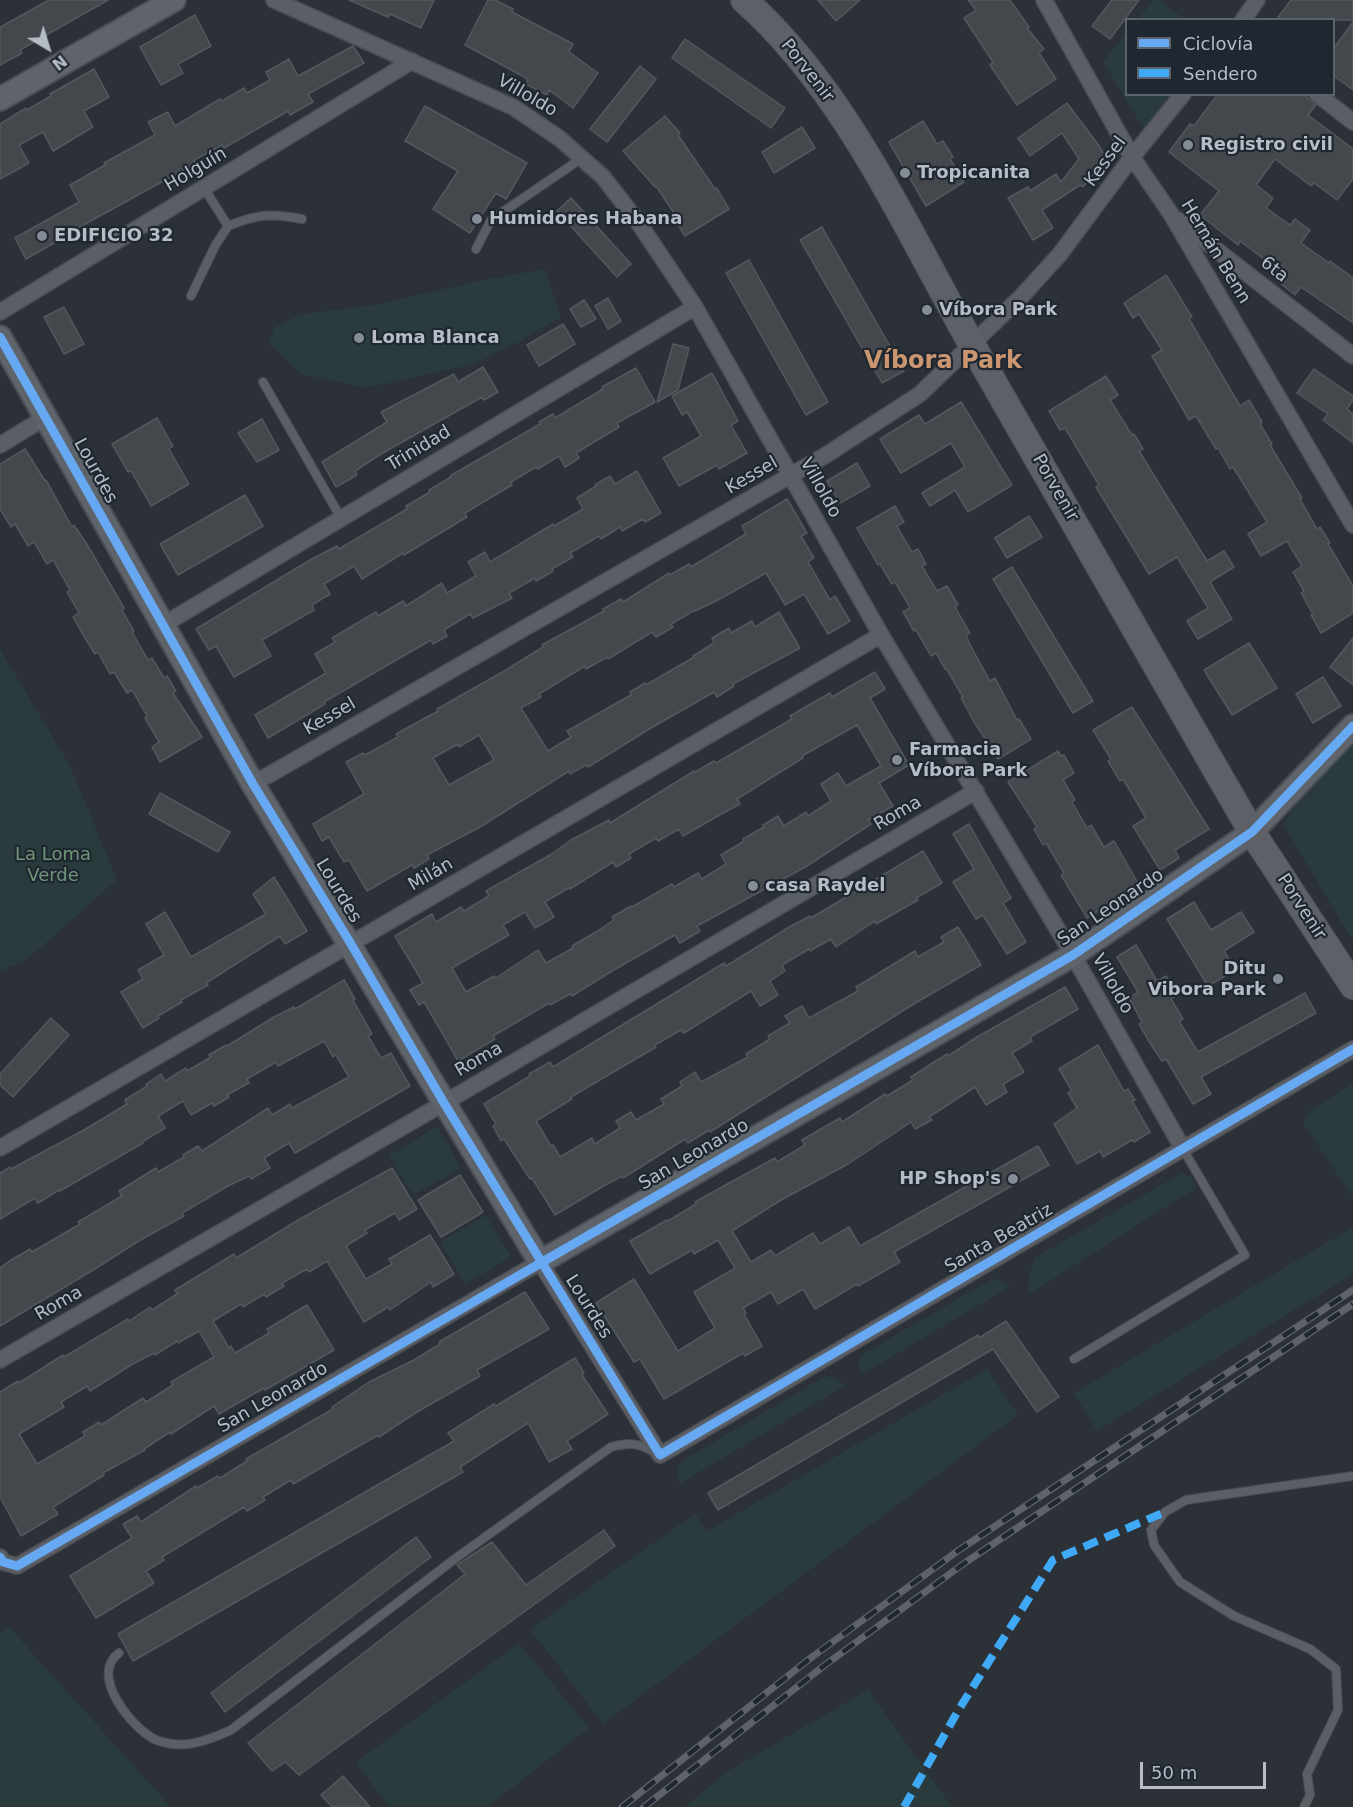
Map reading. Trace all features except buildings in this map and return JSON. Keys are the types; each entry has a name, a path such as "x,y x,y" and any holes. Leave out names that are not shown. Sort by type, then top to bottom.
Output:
{"main road":[{"name":"Porvenir","path":"744,0 772,26 799,58 856,137 972,345 1252,832 1353,986"}],"street":[{"path":"0,99 174,0"},
{"name":"Villoldo","path":"274,0 513,107 559,138 603,177 631,213 694,307 881,635 1073,954 1183,1149"},
{"name":"Hernán Benn","path":"1044,0 1132,157 1171,214 1353,525"},
{"path":"1244,18 1257,0"},
{"name":"Holguín","path":"0,312 412,61"},
{"name":"Kessel","path":"253,784 791,476 920,394 1021,297 1060,254 1132,157 1181,96"},
{"path":"1319,96 1353,123"},
{"name":"6ta","path":"1171,214 1353,356"},
{"name":"Trinidad","path":"163,625 694,307"},
{"name":"Lourdes","path":"0,337 253,784 540,1262 660,1455"},
{"path":"0,445 46,417"},
{"name":"Milán","path":"0,1149 881,635"},
{"name":"San Leonardo","path":"5,1562 540,1262 1073,954 1252,832 1353,726"},
{"name":"Roma","path":"0,1360 976,791"},
{"name":"Santa Beatriz","path":"660,1455 1353,1049"}],"lane":[{"path":"476,249 491,220 500,212 582,158"},
{"path":"204,188 228,226"},
{"path":"191,296 215,246 228,226 250,217 275,214 302,219"},
{"path":"263,382 341,518"},
{"path":"1074,1359 1245,1256 1183,1149"},
{"path":"119,1653 112,1658 107,1671 111,1690 121,1707 135,1723 154,1739 171,1743 184,1745 211,1739 231,1730 456,1558 611,1447 627,1443 641,1445 660,1455"},
{"path":"1304,1807 1310,1795 1307,1774 1338,1710 1336,1669 1310,1649 1234,1616 1180,1582 1154,1545 1151,1530 1165,1512 1186,1500 1353,1476"}],"green space":[{"path":"1154,0 1160,0 1183,18 1139,18"},
{"path":"1125,34 1125,96 1171,96 1144,129 1103,62"},
{"name":"Loma Blanca","path":"545,269 561,317 519,342 474,364 366,388 301,374 269,344 274,328 302,314 380,304 478,281"},
{"name":"La Loma Verde","path":"0,649 69,764 117,880 25,961 0,971"},
{"path":"1353,743 1353,941 1283,824 1297,801"},
{"path":"1353,1084 1353,1198 1303,1123 1310,1110"},
{"path":"437,1126 461,1168 413,1195 389,1156"},
{"path":"1182,1173 1192,1178 1197,1187 1028,1295 1029,1276 1034,1258"},
{"path":"486,1215 511,1257 465,1284 440,1242"},
{"path":"1353,1227 1353,1274 1097,1431 1074,1393"},
{"path":"994,1278 1011,1286 861,1375 858,1365 861,1355"},
{"path":"987,1369 1018,1415 603,1724 530,1629 695,1514 707,1531"},
{"path":"831,1376 846,1385 679,1484 678,1467 685,1459 822,1378"},
{"path":"9,1627 171,1807 0,1807 0,1634"},
{"path":"519,1643 589,1728 487,1807 389,1807 356,1762"},
{"path":"868,1690 952,1807 684,1807 728,1771"}],"railway":[{"path":"622,1807 812,1657 959,1550 1353,1290"},
{"path":"644,1807 825,1665 966,1562 1353,1304"}],"marked path":[{"path":"904,1807 959,1709 1053,1560 1165,1512"}],"cycle path":[{"path":"0,337 253,784 351,944 444,1103 660,1455 1353,1049"},
{"path":"0,1557 3,1562 17,1566 1073,955 1252,832 1353,726"}],"place":[{"name":"Registro civil","path":"1188,145"},
{"name":"Tropicanita","path":"905,173"},
{"name":"Humidores Habana","path":"477,219"},
{"name":"EDIFICIO 32","path":"42,236"},
{"name":"Víbora Park","path":"927,310"},
{"name":"Loma Blanca","path":"359,338"},
{"name":"Farmacia Víbora Park","path":"897,760"},
{"name":"casa Raydel","path":"753,886"},
{"name":"Ditu Vibora Park","path":"1278,979"},
{"name":"HP Shop's","path":"1013,1179"}],"district":[{"name":"Víbora Park","path":"943,362"}]}
